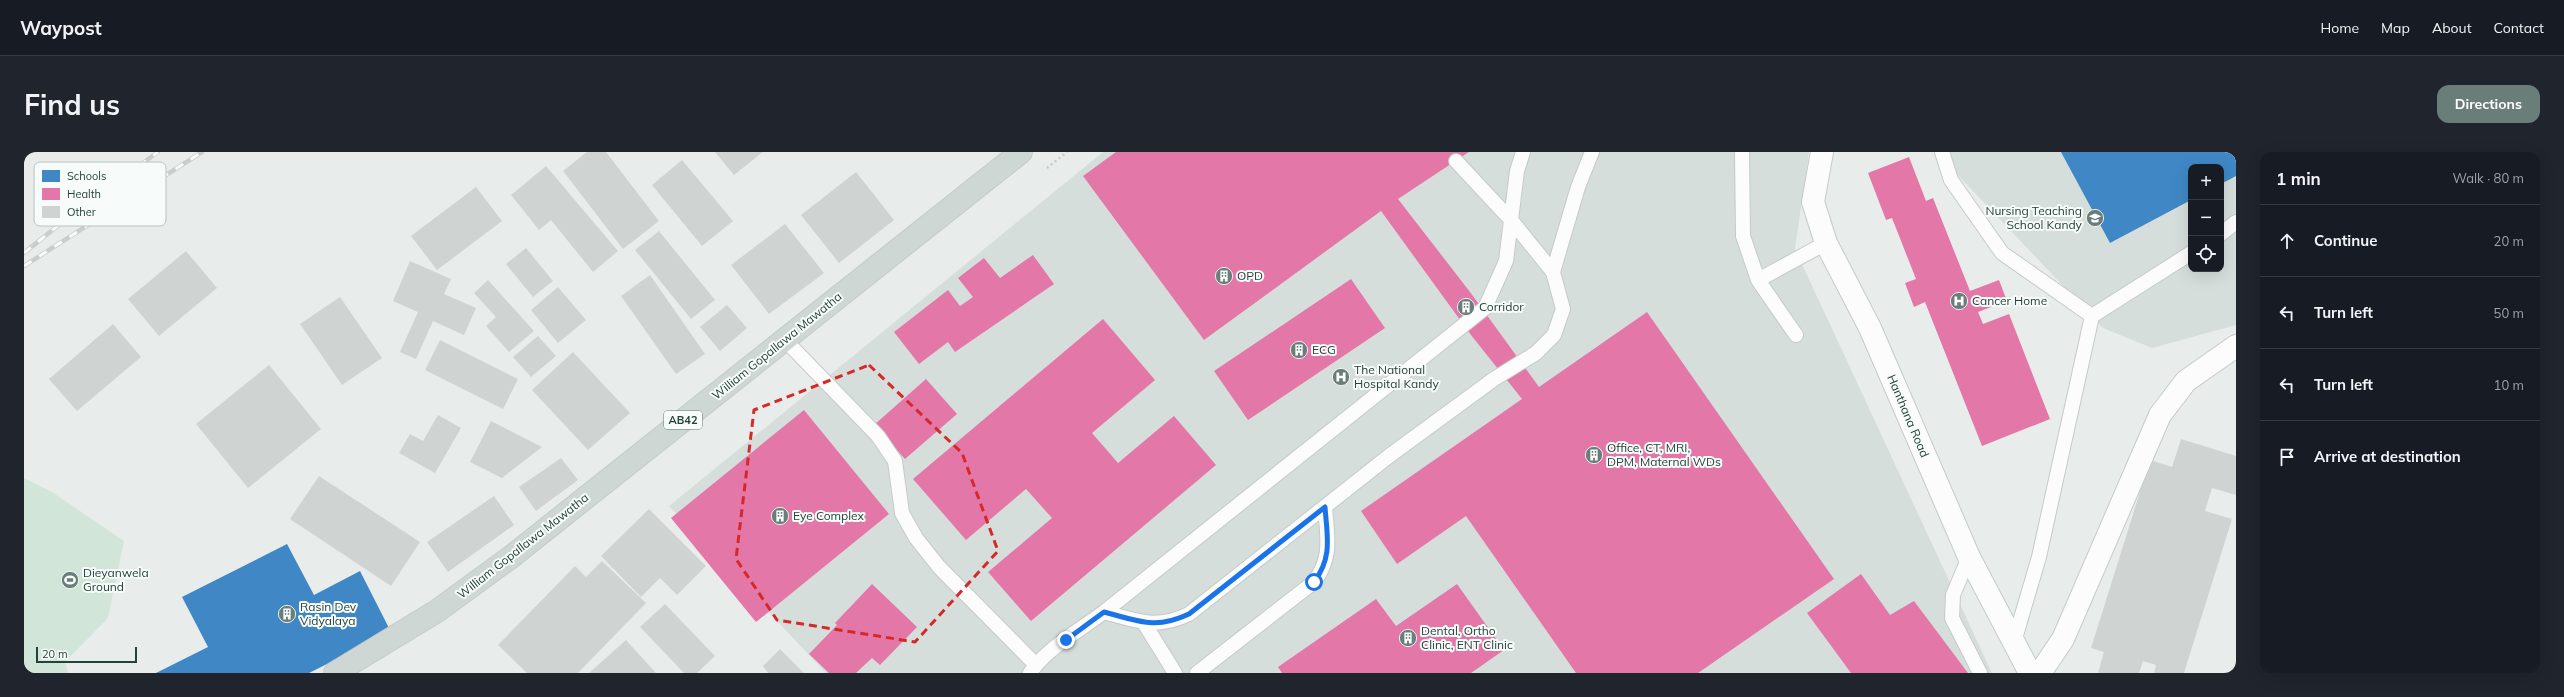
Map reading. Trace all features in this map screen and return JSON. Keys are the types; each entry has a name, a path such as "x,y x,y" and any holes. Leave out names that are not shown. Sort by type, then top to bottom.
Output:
{"main road":[{"name":"William Gopallawa Mawatha","path":"335,673 380,648 456,598 785,340 1021,152"}],"street":[{"name":"Hanthana Road","path":"1822,152 1813,202 1826,243 1870,328 1969,557 2030,673"},
{"path":"2040,673 2063,639 2160,415 2186,381 2236,346"}],"lane":[{"path":"785,340 878,436 895,461 902,513 916,538 940,567 1033,669 1485,308 1506,261 1517,171 1523,152"},
{"path":"1553,272 1578,187 1592,152"},
{"path":"1742,152 1743,236 1758,280 1796,335"},
{"path":"1942,152 1951,180 2002,253 2092,316"},
{"path":"1104,612 1144,623 1170,623 1189,614 1325,507 1494,378 1536,353 1554,334 1563,309 1553,272 1511,220 1456,161"},
{"path":"2224,232 2236,222"},
{"path":"1758,280 1826,243"},
{"path":"2014,642 2039,557 2092,316 2188,255"},
{"path":"1197,673 1314,582 1324,569 1328,551 1325,507"},
{"path":"1969,557 1953,595 1952,618 1980,673"},
{"path":"1144,623 1175,673"}],"highlighted area":[{"path":"869,365 962,453 998,551 915,642 777,620 736,559 754,410"}],"shaded area":[{"name":"The National Hospital Kandy","path":"1103,152 1809,152 1795,249 1992,673 826,673 669,506"},
{"name":"Nursing Teaching School Kandy","path":"1936,152 2236,152 2236,325 2152,348 2103,328"}],"green space":[{"name":"Dieyanwela Ground","path":"24,478 52,492 124,541 108,618 65,662 68,673 24,673"}],"building: Schools":[{"path":"2061,152 2236,152 2236,176 2224,182 2224,164 2188,164 2188,202 2110,243"},
{"name":"Rasin Dev Vidyalaya","path":"287,544 314,595 360,571 391,632 309,673 156,673 208,647 182,597"}],"building: Health":[{"name":"Office, CT, MRI, DPM, Maternal WDs","path":"1116,152 1469,152 1398,199 1470,292 1539,387 1647,312 1834,579 1698,673 1576,673 1466,516 1397,564 1361,511 1522,399 1471,335 1381,211 1204,340 1083,176"},
{"name":"Cancer Home","path":"1909,157 1926,201 1933,198 1970,291 1999,280 2007,301 1978,312 1983,324 2009,314 2050,419 1982,446 1925,302 1914,307 1905,283 1916,279 1892,218 1886,220 1868,173"},
{"path":"1033,255 1054,284 955,352 948,342 919,364 894,332 948,290 960,306 973,297 958,278 984,258 1000,278"},
{"name":"ECG","path":"1351,279 1385,328 1248,420 1214,371"},
{"path":"1103,319 1155,380 1092,433 1118,463 1174,416 1216,465 1031,621 988,572 1052,518 1026,489 966,540 913,479"},
{"path":"926,379 957,414 905,459 874,425"},
{"name":"Eye Complex","path":"804,410 889,514 756,622 671,518"},
{"path":"1861,574 1890,615 1914,601 1968,673 1851,673 1807,613"},
{"path":"872,584 917,627 880,665 872,658 856,673 829,673 809,654 837,625 835,623"},
{"name":"Dental, Ortho Clinic, ENT Clinic","path":"1457,584 1504,650 1471,673 1282,673 1278,667 1376,599 1396,626"}],"building: Other":[{"path":"587,152 606,152 659,221 623,249 563,171"},
{"path":"715,152 763,152 734,175"},
{"path":"682,160 733,221 702,246 652,185"},
{"path":"546,166 618,251 593,272 551,220 539,230 511,195"},
{"path":"856,172 894,220 839,263 801,215"},
{"path":"476,187 502,221 437,270 411,236"},
{"path":"785,224 824,273 769,314 731,265"},
{"path":"659,231 715,300 691,319 635,250"},
{"path":"526,248 553,281 533,297 506,264"},
{"path":"186,251 217,288 159,336 128,299"},
{"path":"410,261 451,279 444,294 476,308 464,335 433,321 416,359 400,352 418,312 393,301"},
{"path":"650,275 705,354 676,374 621,296"},
{"path":"488,280 534,331 509,352 486,326 496,317 474,293"},
{"path":"558,287 586,320 558,343 531,310"},
{"path":"340,297 382,358 342,385 300,324"},
{"path":"727,305 747,328 720,351 700,327"},
{"path":"113,324 141,357 77,411 49,379"},
{"path":"538,336 556,356 531,377 513,357"},
{"path":"440,340 518,379 503,409 425,370"},
{"path":"573,352 630,413 588,450 532,390"},
{"path":"269,365 321,429 248,488 196,424"},
{"path":"438,415 461,428 435,473 399,453 410,434 423,441"},
{"path":"491,421 542,447 502,478 470,462"},
{"path":"2181,439 2236,456 2236,495 2212,488 2205,511 2232,519 2184,673 2154,673 2156,665 2143,661 2139,673 2098,673 2104,652 2091,648 2150,460 2172,467"},
{"path":"561,458 578,480 536,511 519,487"},
{"path":"319,476 420,542 391,586 290,519"},
{"path":"494,496 514,525 448,572 427,542"},
{"path":"649,509 706,566 677,595 660,578 641,597 601,556"},
{"path":"602,561 646,603 578,673 527,673 498,645 575,566 586,577"},
{"path":"665,604 715,656 697,673 684,673 640,627"},
{"path":"626,640 656,673 589,673"},
{"path":"780,649 804,673 768,673 763,666"}],"railway":[{"path":"144,162 158,152"},
{"path":"166,175 202,152"},
{"path":"24,253 58,226"},
{"path":"24,266 86,226"}],"place":[{"name":"Nursing Teaching School Kandy","path":"2095,218"},
{"name":"OPD","path":"1224,276"},
{"name":"Cancer Home","path":"1959,301"},
{"name":"Corridor","path":"1466,307"},
{"name":"ECG","path":"1299,350"},
{"name":"The National Hospital Kandy","path":"1341,377"},
{"name":"Office, CT, MRI, DPM, Maternal WDs","path":"1594,455"},
{"name":"Eye Complex","path":"780,516"},
{"name":"Dieyanwela Ground","path":"70,580"},
{"name":"Rasin Dev Vidyalaya","path":"287,614"},
{"name":"Dental, Ortho Clinic, ENT Clinic","path":"1408,638"}],"route":[{"path":"1066,640 1104,612 1144,623 1170,623 1189,614 1325,507 1328,551 1324,569 1314,582"}]}
